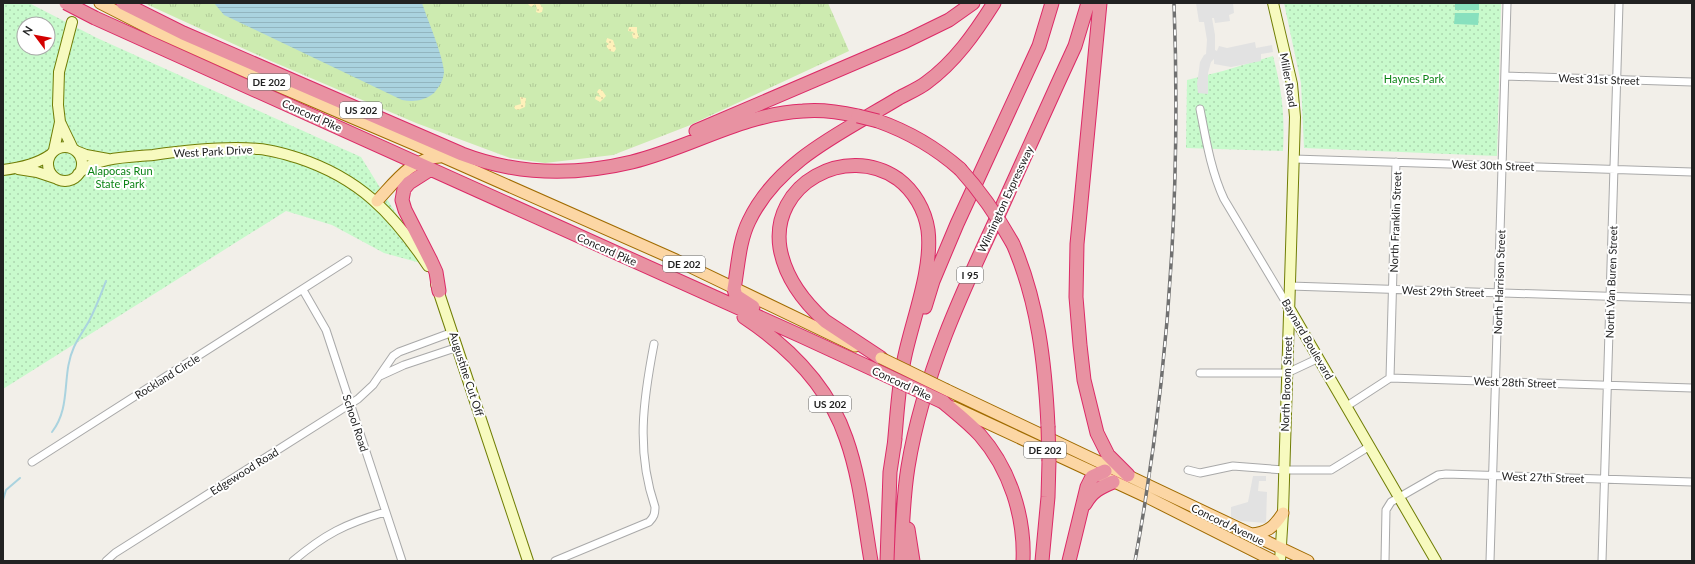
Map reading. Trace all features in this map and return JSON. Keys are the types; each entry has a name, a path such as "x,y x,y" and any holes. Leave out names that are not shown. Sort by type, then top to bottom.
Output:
{"highway":[{"name":"Concord Pike","path":"66,3 95,18 417,162 877,371 945,396"},
{"name":"US 202","path":"123,3 183,33 476,159 500,166 535,172 578,172 609,167 650,156 743,123 786,112 821,110 858,116 878,121 917,138 941,153 960,169 988,203 1000,220 1013,244 1025,278 1038,326 1045,374 1049,461 1046,522 1042,561"},
{"path":"609,167 906,41 949,20 974,3"},
{"path":"801,336 740,299 734,293 742,242 749,221 780,177 811,152 925,84 949,64 970,40 994,3"},
{"path":"887,561 890,472 900,398 909,361 933,281 957,224 1039,46 1052,3"},
{"name":"Wilmington Expressway","path":"901,561 903,509 908,468 919,414 931,372 950,321 1075,46 1088,3"},
{"path":"1100,3 1077,244 1076,298 1084,380 1097,432 1108,455 1128,475"},
{"path":"881,358 825,321 817,314 794,283 788,273 782,256 780,247 780,230 791,200 804,184 829,169 853,165 869,167 878,169 896,178 916,198 927,224 929,239 928,254 919,300 903,361 894,447"},
{"path":"431,169 409,183 404,189 402,200 405,210 434,267 439,290"},
{"name":"US 202","path":"712,296 758,326 789,351 803,365 825,395 841,426 850,453 863,512 870,561"},
{"path":"945,396 990,448 1005,474 1011,487 1020,517 1024,545 1023,561"},
{"path":"913,561 908,524 919,414"},
{"path":"1069,561 1087,488 1092,477 1101,473"},
{"path":"1078,522 1089,497 1098,488 1113,482"}],"main road":[{"name":"Concord Pike","path":"100,3 169,37 641,244 881,358 1025,441 1101,473 1113,482 1147,497"},
{"path":"377,201 408,168 424,158 440,156"},
{"name":"Concord Pike","path":"945,396 1128,475 1149,486"},
{"path":"1101,473 1266,550 1276,552 1281,549"},
{"name":"Concord Avenue","path":"1149,486 1308,561"},
{"name":"Concord Avenue","path":"1147,497 1274,561"},
{"path":"1251,534 1260,534 1270,530 1283,513"}],"street":[{"name":"Miller Road","path":"1273,3 1294,101 1294,159"},
{"name":"North Harrison Street","path":"1490,561 1508,3"},
{"name":"North Van Buren Street","path":"1602,561 1620,3"},
{"path":"3,170 16,169 37,172 67,180 78,174 82,162 60,122 58,105 59,72 72,22"},
{"name":"West 31st Street","path":"1505,76 1692,82"},
{"name":"Baynard Boulevard","path":"1200,109 1207,150 1224,200 1319,358 1436,561"},
{"path":"56,178 52,175 48,168 48,160 52,152 60,122"},
{"path":"16,169 40,160 65,146 75,150"},
{"name":"West Park Drive","path":"78,174 87,166 110,160 202,149 261,149 301,159 332,172 377,201"},
{"name":"West Park Drive","path":"75,150 110,160"},
{"name":"West 30th Street","path":"1294,159 1692,172"},
{"name":"North Broom Street","path":"1280,561 1283,513 1288,306 1294,159"},
{"name":"North Franklin Street","path":"1390,378 1396,162"},
{"name":"Augustine Cut Off","path":"377,201 404,232 428,265 439,290 528,561"},
{"name":"Rockland Circle","path":"32,462 348,260"},
{"name":"West 29th Street","path":"1290,286 1692,299"},
{"name":"School Road","path":"302,290 326,330 402,561"},
{"name":"Edgewood Road","path":"106,561 115,553 350,404 365,393 378,378 393,356 399,352 453,332"},
{"path":"555,561 649,522 654,517 655,507 644,462 643,417 645,394 654,344"},
{"name":"Edgewood Road","path":"378,378 404,365 458,347"},
{"path":"1200,373 1287,372 1319,358"},
{"path":"1347,406 1390,378"},
{"name":"West 28th Street","path":"1390,378 1692,388"},
{"path":"1188,470 1200,472 1233,466 1284,470 1331,470 1370,446"},
{"name":"West 27th Street","path":"1385,561 1386,510 1392,502 1434,477 1442,474 1692,482"},
{"path":"292,561 316,542 336,530 358,520 385,512"}],"green space":[{"name":"Alapocas Run State Park","path":"3,3 29,3 54,16 16,16 16,56 56,56 56,17 97,38 361,157 428,265 384,253 332,225 286,211 3,389"},
{"path":"144,3 828,3 849,51 688,126 613,155 545,163 510,158 416,123 271,61"},
{"name":"Haynes Park","path":"1284,3 1501,3 1497,156 1304,148 1301,83"},
{"path":"1455,3 1479,3 1479,10 1455,10"},
{"path":"1455,13 1479,13 1478,25 1454,24"},
{"path":"1273,56 1279,80 1282,103 1284,126 1283,151 1186,148 1187,80"}],"sand":[{"path":"539,3 543,8 542,12 539,13 536,12 537,8 535,4 531,7 528,4"},
{"path":"629,27 637,27 639,37 637,39 633,38 632,34 634,32 628,31"},
{"path":"607,38 613,40 616,49 614,52 610,51 606,46 609,44 606,42"},
{"path":"599,89 602,90 606,96 600,102 595,99 596,96 601,97 597,92"},
{"path":"520,97 526,98 525,107 518,110 515,109 514,106 521,104"}],"shaded area":[{"path":"1196,3 1233,3 1234,13 1229,15 1230,21 1215,23 1214,18 1212,18 1215,35 1215,50 1217,51 1219,46 1227,48 1255,42 1256,48 1272,45 1273,52 1261,54 1261,61 1231,67 1214,64 1214,59 1211,62 1208,73 1208,94 1198,93 1197,84 1200,62 1206,54 1207,40 1204,22 1199,22"},
{"path":"1253,476 1266,476 1266,481 1259,481 1258,491 1267,492 1266,523 1241,521 1231,517 1231,507 1248,502"}],"water":[{"path":"214,3 422,3 441,55 444,71 441,83 434,93 426,98 411,101 402,100 224,15"}],"waterway":[{"path":"52,432 62,412 70,358 94,311 106,281"},
{"path":"3,500 6,490 20,478"}],"railway":[{"path":"1135,561 1147,492 1156,422 1170,283 1176,143 1174,3"}]}
